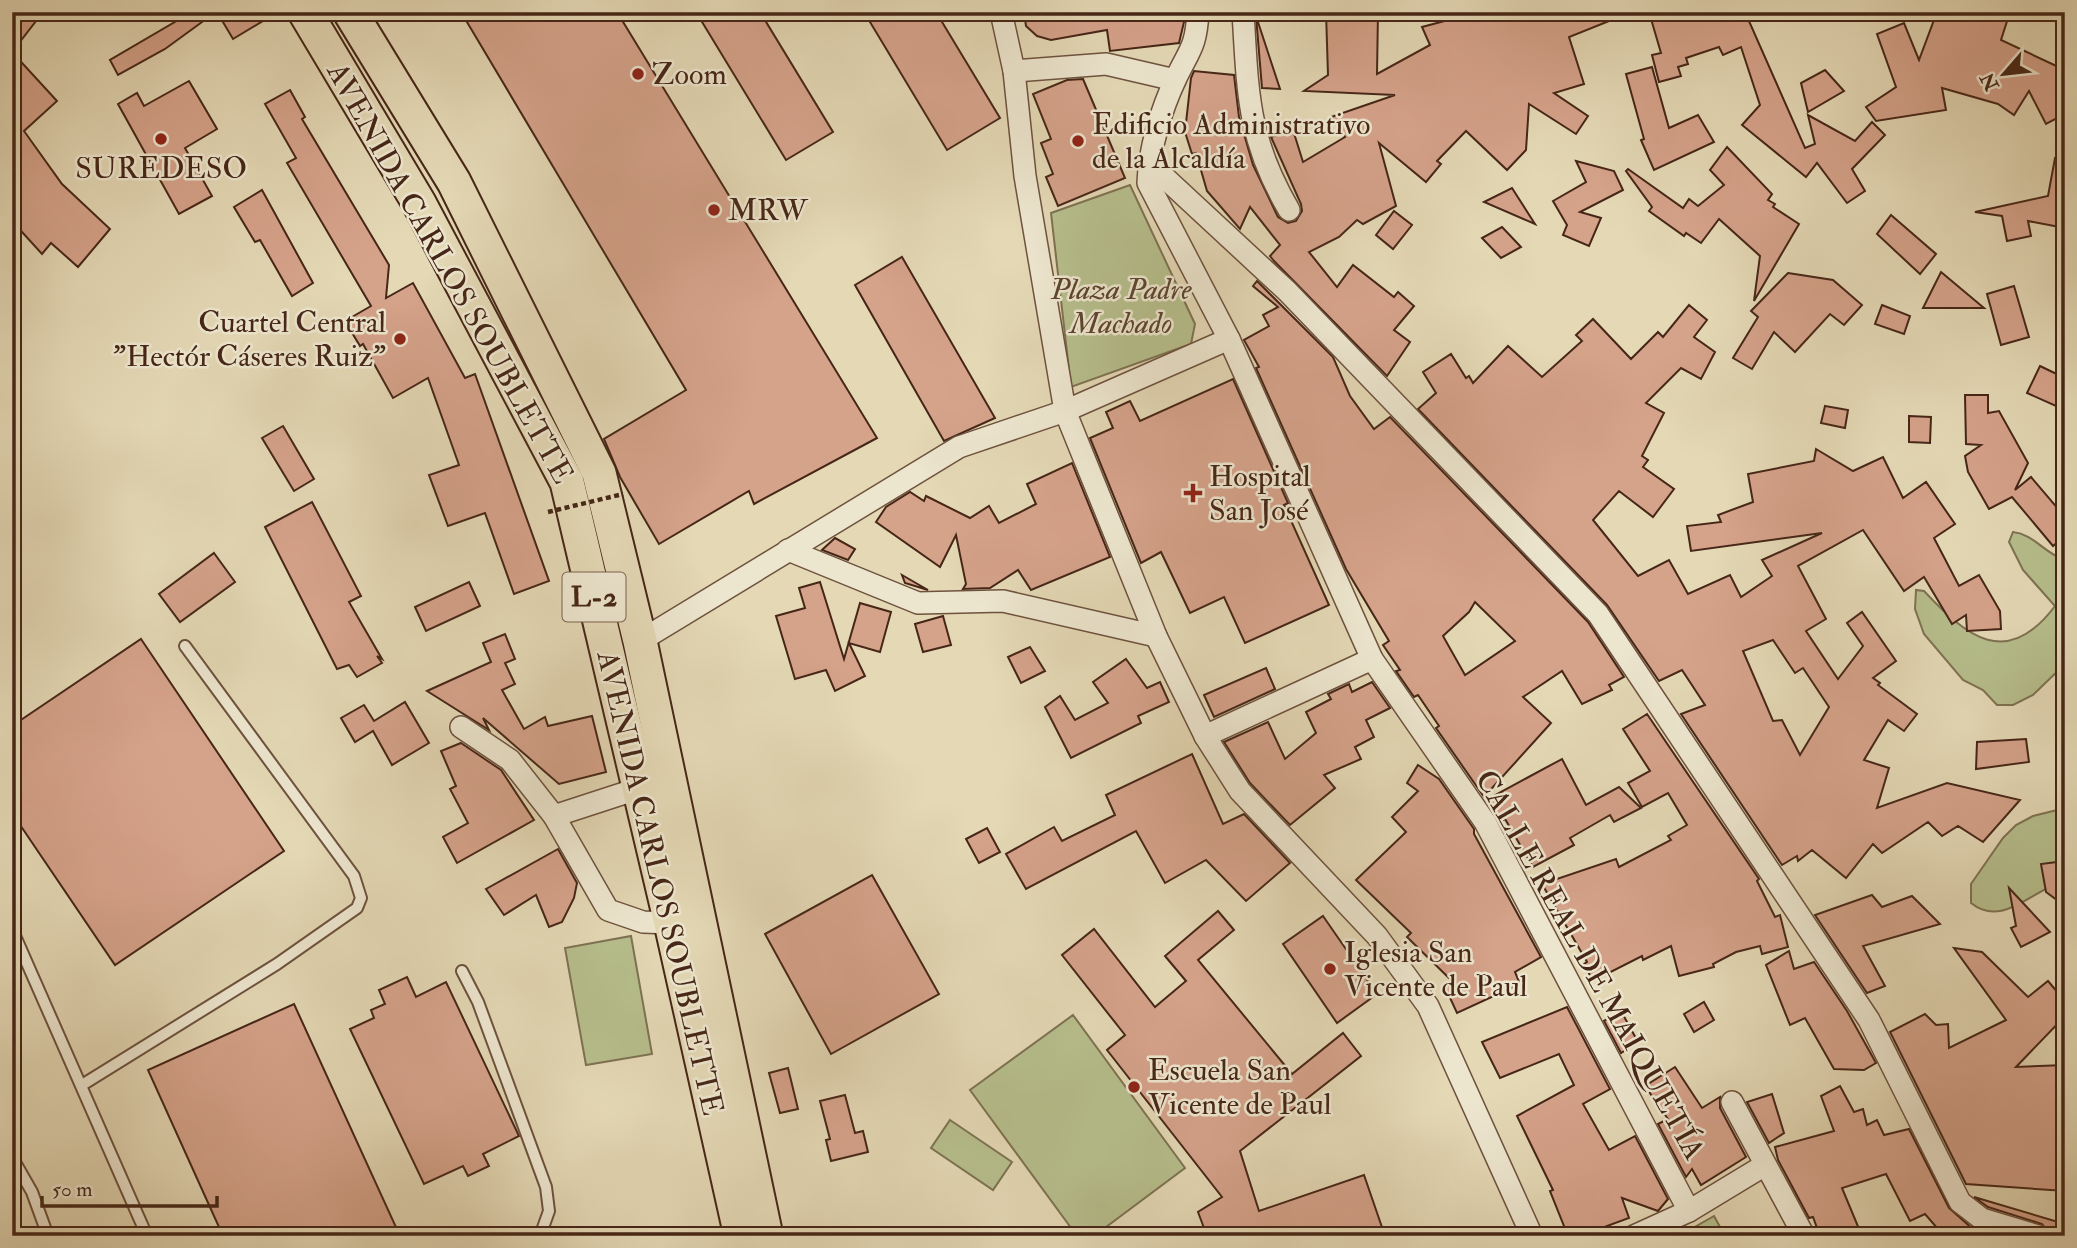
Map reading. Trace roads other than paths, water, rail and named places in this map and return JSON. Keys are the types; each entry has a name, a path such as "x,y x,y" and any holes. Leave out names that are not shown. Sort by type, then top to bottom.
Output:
{"main road":[{"name":"AVENIDA CARLOS SOUBLETTE","path":"305,12 419,203 567,482 640,788 741,1236"},
{"name":"AVENIDA CARLOS SOUBLETTE","path":"350,12 454,182 599,473 640,641 766,1236"}],"street":[{"path":"1001,12 1014,71 1025,176 1065,411 1156,636 1205,736 1240,790 1377,936 1429,1006 1532,1236"},
{"name":"CALLE REAL DE MAIQUETÍA","path":"1198,12 1196,41 1175,80 1149,163 1148,183 1229,339 1372,659 1485,822 1689,1210"},
{"path":"1243,12 1254,133 1268,174 1289,210"},
{"path":"1014,71 1106,64 1175,80"},
{"path":"1149,163 1287,291 1598,614 1869,1020 1960,1202 1982,1219 2038,1236"},
{"path":"640,641 959,447 1065,411 1229,339"},
{"path":"788,550 918,603 1003,601 1156,636"},
{"path":"1205,736 1372,659"},
{"path":"461,727 510,760 554,816 608,910 643,922 671,923"},
{"path":"554,816 640,788"},
{"path":"1732,1102 1804,1236"},
{"path":"1634,1236 1689,1210 1765,1165"}],"lane":[{"path":"82,1085 277,964 357,908 360,898 354,876 184,646"},
{"path":"12,929 147,1236"},
{"path":"462,971 478,1002 546,1187 549,1211 540,1236"},
{"path":"12,1157 33,1192 48,1236"}],"place":[{"name":"Zoom","path":"638,74"},
{"name":"SUREDESO","path":"161,139"},
{"name":"Edificio Administrativo de la Alcaldía","path":"1078,141"},
{"name":"MRW","path":"714,210"},
{"name":"Cuartel Central \"Hectór Cáseres Ruiz\"","path":"400,339"},
{"name":"Hospital San José","path":"1193,493"},
{"name":"Iglesia San Vicente de Paul","path":"1330,969"},
{"name":"Escuela San Vicente de Paul","path":"1134,1087"}],"park label":[{"name":"Plaza Padre Machado","path":"1121,306"}]}
